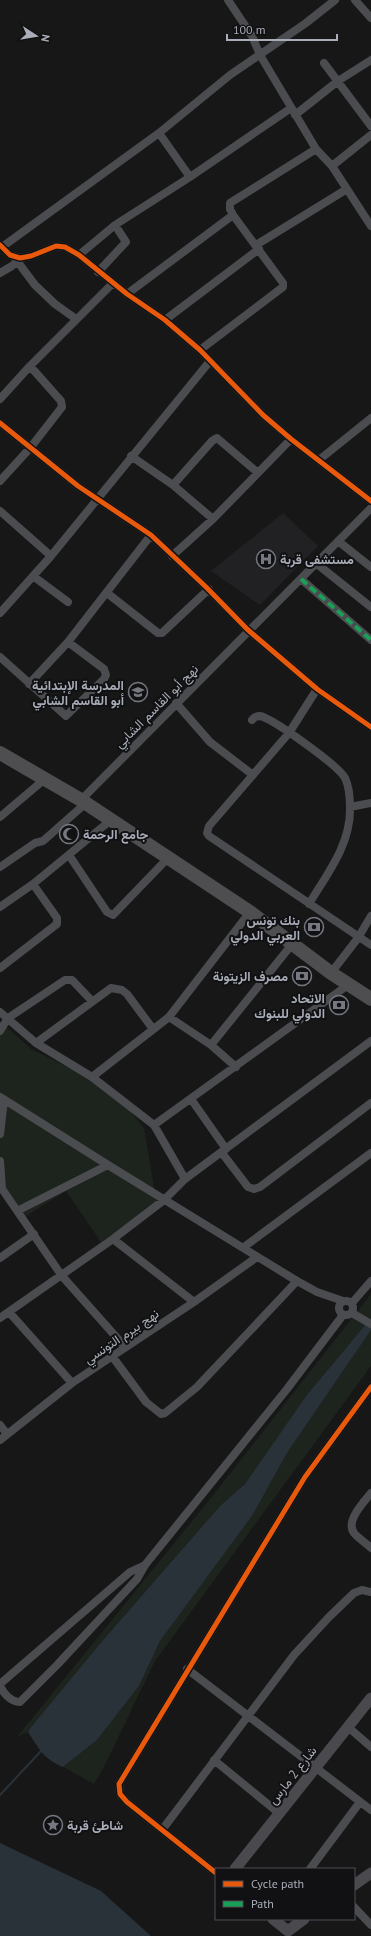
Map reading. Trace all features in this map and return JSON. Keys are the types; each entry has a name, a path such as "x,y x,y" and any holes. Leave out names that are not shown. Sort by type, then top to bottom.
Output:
{"highway":[{"path":"0,753 46,778 250,912 331,973 371,999"}],"street":[{"path":"228,0 252,36 260,55 316,149 332,166 371,226"},
{"path":"76,319 55,304 35,285 18,260 10,255 1,246 159,133 230,75 306,23 335,0"},
{"path":"355,0 370,16"},
{"path":"79,256 115,225 293,112 371,60"},
{"path":"324,64 371,126"},
{"path":"159,133 190,177"},
{"path":"332,166 371,135"},
{"path":"200,350 283,289 283,283 233,215 230,207 232,202 316,149"},
{"path":"165,320 257,247 347,189"},
{"path":"363,215 371,210"},
{"path":"127,294 233,215"},
{"path":"98,272 126,242 115,225"},
{"path":"0,273 18,260 56,246 65,247 79,256 127,294 165,320 200,350 263,414 290,439 371,501"},
{"path":"0,399 30,366 113,282"},
{"path":"0,613 98,500 131,456 210,361"},
{"path":"0,481 31,447 62,406 61,400 30,366"},
{"path":"319,460 371,418"},
{"path":"0,423 60,472 98,500 151,535 209,589 248,630 317,689 371,727"},
{"path":"173,485 212,441 218,438 257,472"},
{"path":"172,556 213,519 290,439"},
{"path":"131,456 173,485 213,519"},
{"name":"نهج أبو القاسم الشابي","path":"0,867 36,843 43,841 83,802 176,703 248,630 317,564 371,508"},
{"path":"0,511 51,556"},
{"path":"29,684 68,642 151,535"},
{"path":"338,541 371,567"},
{"path":"317,564 371,607"},
{"path":"33,576 68,602"},
{"path":"301,579 371,640"},
{"path":"107,593 158,633 162,634 209,589"},
{"path":"0,657 66,716 104,679 106,674 104,669 68,642"},
{"path":"317,689 288,733 210,826 207,833 209,836 358,938 371,945"},
{"path":"176,703 210,742 253,775"},
{"path":"252,720 255,717 261,716 288,733 340,771 346,779 350,807 347,837 309,904"},
{"path":"0,817 46,778"},
{"path":"350,807 371,803"},
{"path":"0,907 33,884 111,820"},
{"path":"69,855 107,912 113,915 168,858"},
{"path":"0,968 57,924 57,918 33,884"},
{"path":"92,1077 169,1017 250,912"},
{"path":"331,973 358,938 371,916"},
{"path":"211,1045 293,944"},
{"path":"0,1031 8,1018 69,979 74,982 92,1001"},
{"path":"154,1125 348,985"},
{"path":"36,1043 111,988 122,990 153,1029"},
{"path":"0,1012 36,1043 92,1077 154,1125 185,1179"},
{"path":"169,1017 211,1045 236,1067"},
{"path":"0,1318 113,1239 164,1200 185,1179 371,1041"},
{"path":"0,1134 2,1098 164,1200 244,1247 257,1257 297,1281 317,1292 343,1301 348,1300 354,1307 353,1314"},
{"path":"191,1099 248,1187 254,1189 260,1187 371,1103"},
{"path":"244,1247 371,1153"},
{"path":"0,1161 2,1191 18,1211 62,1276 125,1347"},
{"path":"18,1211 108,1165"},
{"path":"0,1258 34,1234"},
{"path":"113,1239 194,1302"},
{"name":"نهج بيرم التونسي","path":"0,1440 72,1383 194,1302 257,1257"},
{"path":"112,1356 151,1407 160,1414 165,1413 197,1387 297,1281"},
{"path":"352,1303 371,1281"},
{"path":"317,1292 341,1312 347,1315 353,1314 371,1324"},
{"path":"145,1565 130,1572 0,1684 4,1693 14,1701 20,1702 58,1665 137,1579 145,1565 287,1389 341,1312 340,1304 343,1301"},
{"path":"9,1312 72,1383"},
{"path":"215,1872 124,1799 120,1794 118,1787 187,1669 305,1478 369,1392"},
{"path":"0,1425 7,1434"},
{"path":"371,1493 354,1517 351,1524 353,1532 371,1548"},
{"path":"162,1830 214,1760 249,1717 294,1655 329,1617 356,1592 362,1590 371,1592"},
{"path":"187,1669 371,1810"},
{"name":"شارع 2 مارس","path":"236,1868 371,1698"},
{"path":"348,1727 371,1747"},
{"path":"214,1760 280,1814"},
{"path":"311,1868 360,1802"},
{"path":"355,1884 371,1873"},
{"path":"355,1908 371,1925"},
{"path":"274,1920 291,1934 303,1920"}],"shaded area":[{"name":"مستشفى قربة","path":"283,513 318,546 260,605 211,571"},
{"path":"0,1021 31,1049 88,1077 127,1107 144,1128 157,1205 101,1242 66,1191 26,1216 0,1182"},
{"path":"371,1294 371,1318 306,1396 245,1484 220,1506 104,1639 28,1732 17,1737 210,1499"},
{"path":"371,1318 371,1330 287,1453 252,1516 160,1641 139,1686 97,1740 63,1767 51,1761 46,1757 28,1732 32,1726 104,1639 220,1506 245,1484 306,1396"},
{"path":"371,1330 371,1366 155,1661 103,1769 94,1784 63,1767 97,1740 139,1686 160,1641 252,1516 287,1453"},
{"path":"0,1843 101,1891 151,1936 0,1936"}],"waterway":[{"path":"0,1795 42,1750"}],"marked path":[{"path":"301,579 371,640"}],"cycle path":[{"path":"0,245 10,255 20,258 31,256 56,246 65,247 79,255 127,294 165,320 200,350 263,415 291,439 371,501"},
{"path":"0,423 78,486 151,535 206,587 248,630 317,689 371,727"},
{"path":"215,1872 127,1802 120,1794 119,1784 305,1477 371,1387"}],"place":[{"name":"مستشفى قربة","path":"266,559"},
{"name":"المدرسة الإبتدائية أبو القاسم الشابي","path":"138,692"},
{"name":"جامع الرحمة","path":"69,834"},
{"name":"بنك تونس العربي الدولي","path":"314,927"},
{"name":"مصرف الزيتونة","path":"302,976"},
{"name":"الاتحاد الدولي للبنوك","path":"339,1005"},
{"name":"شاطئ قربة","path":"53,1825"}]}
